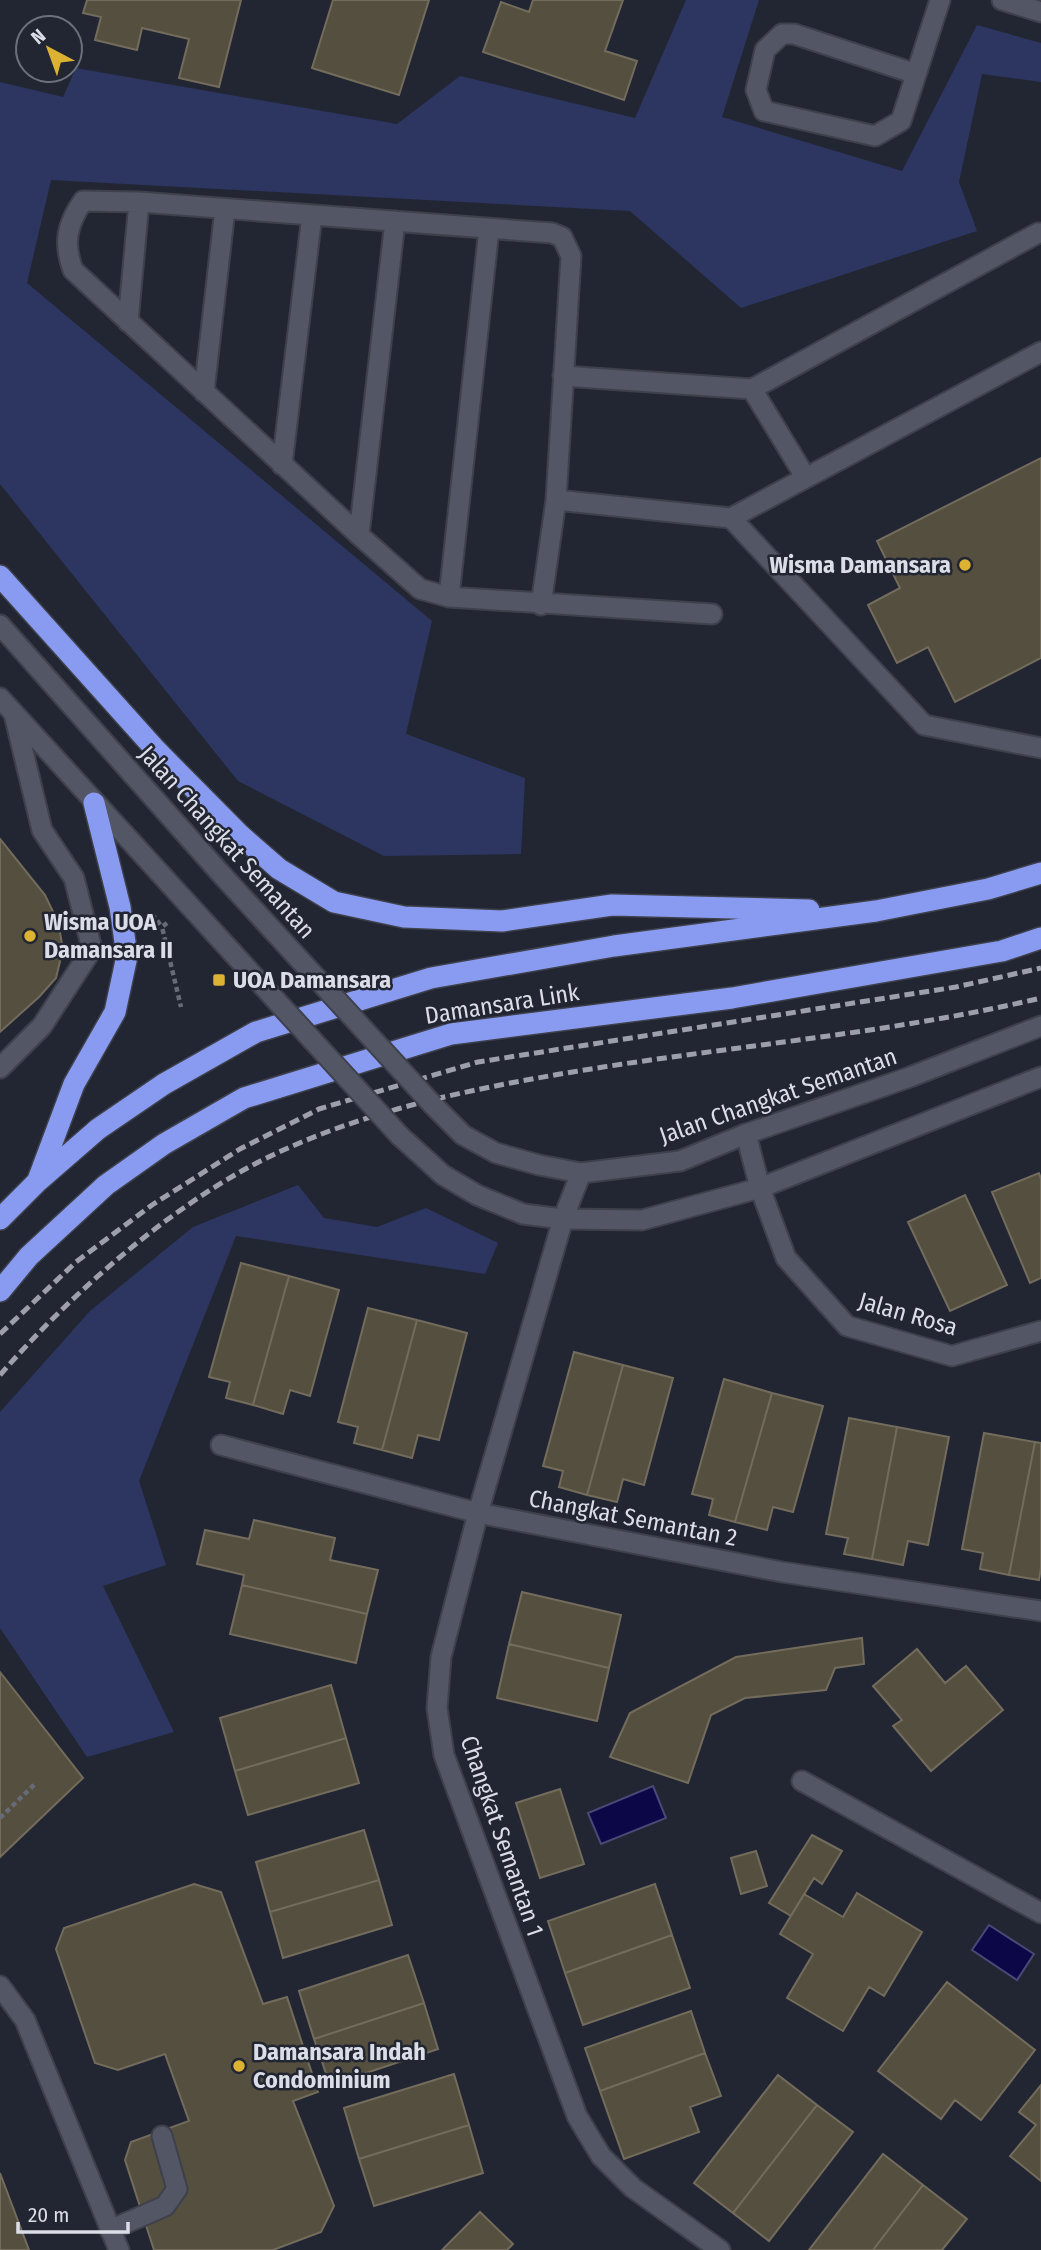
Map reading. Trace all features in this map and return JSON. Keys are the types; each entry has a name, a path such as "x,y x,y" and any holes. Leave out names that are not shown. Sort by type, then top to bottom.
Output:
{"highway":[{"path":"0,576 156,750 239,834 279,869 334,902 404,917 502,921 612,905 876,911"},
{"path":"37,1182 74,1084 115,1012 127,956 120,907 94,803"},
{"name":"Damansara Link","path":"0,1219 37,1182 98,1129 153,1092 256,1032 268,1028 431,978 614,946 876,911 988,889 1041,873"},
{"name":"Damansara Link","path":"0,1291 29,1256 106,1185 164,1144 244,1098 451,1034 732,998 1002,951 1041,938"}],"street":[{"path":"916,74 794,34 782,34 765,50 757,90 764,111 875,136 901,121 940,0"},
{"path":"1002,0 1041,12"},
{"path":"541,605 556,500 571,256 562,237 552,233 395,221 139,202 83,201 71,218 66,251 73,270 359,536 420,589 449,597 541,605 712,614"},
{"path":"128,322 139,202"},
{"path":"204,392 225,209"},
{"path":"282,465 312,215"},
{"path":"359,536 395,221"},
{"path":"449,597 489,229"},
{"path":"563,376 752,389 1041,233"},
{"path":"556,500 731,518 1041,352"},
{"path":"752,389 806,478"},
{"path":"731,518 924,725 1041,748"},
{"name":"Jalan Changkat Semantan","path":"0,625 222,875 433,1105 463,1135 496,1153 581,1172 681,1161 746,1134 911,1077 1041,1026"},
{"path":"0,698 400,1136 443,1175 477,1195 523,1214 563,1219 642,1220 760,1188 1041,1077"},
{"path":"0,1069 42,1026 92,949 74,878 42,830 14,714"},
{"path":"746,1134 760,1188"},
{"name":"Changkat Semantan 1","path":"581,1172 563,1219 478,1513 441,1657 437,1707 444,1755 577,2116 601,2156 633,2188 720,2250"},
{"name":"Jalan Rosa","path":"760,1188 786,1258 847,1326 952,1356 1041,1331"},
{"name":"Changkat Semantan 2","path":"221,1445 478,1513 782,1572 1041,1611"},
{"path":"802,1781 1041,1913"},
{"path":"0,1987 24,2020 119,2250"},
{"path":"110,2230 165,2206 172,2199 177,2189 162,2136"}],"path":[{"path":"181,1007 162,927 188,904"},
{"path":"0,1818 35,1784"}],"shaded area":[{"path":"686,0 759,0 722,117 902,171 977,25 1041,43 1041,82 982,74 959,182 977,231 741,308 630,211 51,180 27,283 432,621 406,734 525,778 521,854 384,856 238,781 0,484 0,82 63,97 69,84 84,84 84,69 397,124 460,76 635,118"},
{"path":"298,1185 324,1218 377,1227 426,1208 498,1243 485,1274 236,1236 139,1481 166,1565 103,1586 174,1732 87,1757 0,1628 0,1412 90,1311 193,1227"},
{"path":"653,1786 666,1818 601,1844 588,1813"},
{"path":"989,1925 1034,1954 1017,1980 972,1950"}],"building":[{"path":"87,0 241,0 219,87 179,78 189,39 142,28 137,50 95,40 101,17 83,13"},
{"path":"333,0 429,0 399,95 312,68"},
{"path":"533,0 623,0 605,51 637,61 624,100 483,52 501,2 529,12"},
{"name":"Wisma Damansara","path":"1041,458 1041,658 955,702 928,647 897,663 868,605 900,588 877,541"},
{"name":"Wisma UOA Damansara II","path":"0,839 45,895 58,922 63,949 56,978 0,1032"},
{"path":"1039,1173 1041,1278 1030,1283 992,1192"},
{"path":"965,1195 1007,1285 950,1311 908,1222"},
{"path":"241,1263 289,1276 253,1405 226,1398 230,1382 209,1377"},
{"path":"289,1276 339,1290 310,1396 290,1390 283,1414 253,1405"},
{"path":"368,1308 417,1320 382,1450 354,1443 358,1427 338,1422"},
{"path":"417,1320 467,1333 439,1440 418,1435 412,1458 382,1450"},
{"path":"574,1352 623,1365 587,1495 559,1487 563,1471 543,1466"},
{"path":"623,1365 673,1378 644,1485 623,1479 617,1502 587,1495"},
{"path":"724,1379 772,1393 735,1522 709,1515 713,1499 692,1494"},
{"path":"772,1393 823,1406 793,1512 773,1507 767,1530 735,1522"},
{"path":"849,1418 897,1427 872,1559 844,1554 848,1538 826,1534"},
{"path":"897,1427 949,1437 928,1545 908,1541 903,1565 872,1559"},
{"path":"984,1433 1035,1442 1009,1575 980,1569 983,1553 962,1549"},
{"path":"1035,1442 1041,1443 1039,1580 1009,1575"},
{"path":"254,1520 335,1538 330,1560 378,1570 367,1614 242,1585 244,1575 197,1564 205,1530 249,1539"},
{"path":"242,1585 367,1614 356,1663 230,1634"},
{"path":"522,1592 621,1615 609,1668 509,1644"},
{"path":"862,1638 864,1664 835,1668 826,1690 745,1698 711,1715 688,1783 610,1757 630,1713 736,1657"},
{"path":"509,1644 609,1668 597,1721 497,1698"},
{"path":"917,1649 945,1683 966,1666 1003,1710 931,1771 893,1726 902,1720 873,1686"},
{"path":"0,1672 83,1778 0,1857"},
{"path":"331,1685 346,1738 235,1771 220,1718"},
{"path":"346,1738 359,1783 248,1815 235,1771"},
{"path":"560,1789 584,1864 540,1878 516,1803"},
{"path":"364,1830 379,1880 270,1912 256,1862"},
{"path":"812,1835 842,1851 822,1884 814,1878 791,1916 769,1903"},
{"path":"756,1851 767,1886 741,1894 731,1858"},
{"path":"379,1880 392,1925 283,1958 270,1912"},
{"name":"Damansara Indah Condominium","path":"194,1884 221,1892 263,2004 287,1997 318,2092 293,2101 334,2206 321,2232 273,2250 154,2250 125,2160 131,2142 189,2121 165,2054 118,2070 95,2063 56,1949 64,1928"},
{"path":"655,1884 672,1935 565,1973 548,1921"},
{"path":"857,1893 922,1932 884,1996 869,1987 843,2031 787,1998 813,1954 780,1934 804,1894 843,1917"},
{"path":"672,1935 690,1988 583,2025 565,1973"},
{"path":"408,1955 424,2003 314,2039 299,1991"},
{"path":"947,1982 1035,2050 981,2120 955,2100 941,2119 878,2071"},
{"path":"424,2003 438,2049 330,2085 314,2039"},
{"path":"691,2011 705,2053 600,2091 585,2048"},
{"path":"705,2053 721,2096 690,2107 699,2132 624,2159 600,2091"},
{"path":"454,2074 469,2125 359,2159 344,2108"},
{"path":"778,2075 817,2105 733,2213 694,2183"},
{"path":"1041,2085 1041,2181 1010,2156 1036,2125 1019,2112"},
{"path":"817,2105 853,2132 769,2241 733,2213"},
{"path":"469,2125 483,2173 374,2206 359,2159"},
{"path":"883,2154 923,2185 873,2250 809,2250"},
{"path":"0,2173 29,2250 0,2250"},
{"path":"923,2185 967,2219 942,2250 873,2250"},
{"path":"480,2212 513,2244 507,2250 442,2250"}],"railway":[{"path":"0,1334 76,1262 152,1205 240,1149 319,1109 478,1062 956,987 1041,968"},
{"path":"0,1375 84,1288 148,1234 215,1187 249,1167 321,1134 396,1110 510,1083 611,1066 858,1032 1041,998"}],"place":[{"name":"Wisma Damansara","path":"965,565"},
{"name":"Wisma UOA Damansara II","path":"30,936"},
{"name":"UOA Damansara","path":"219,980"},
{"name":"Damansara Indah Condominium","path":"239,2066"}]}
